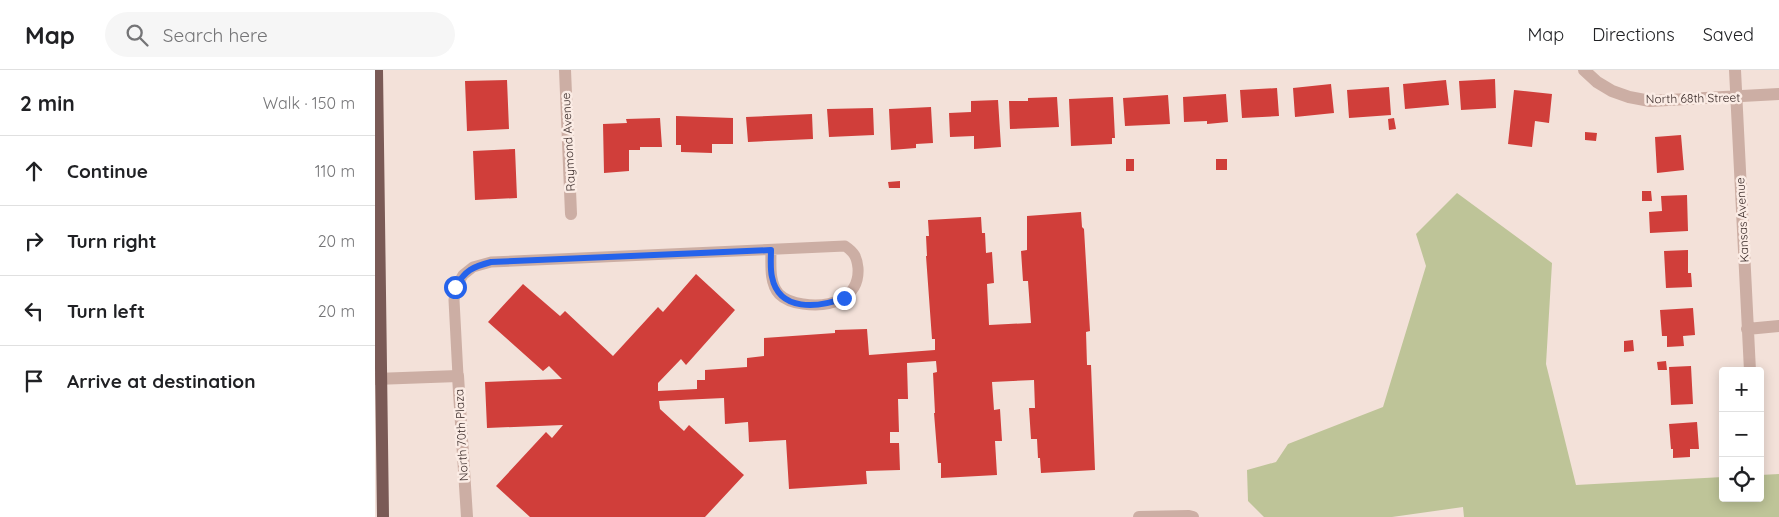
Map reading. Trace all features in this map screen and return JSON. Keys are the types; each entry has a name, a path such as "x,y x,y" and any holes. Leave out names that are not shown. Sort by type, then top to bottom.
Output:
{"main road":[{"path":"377,70 378,379 383,517"}],"street":[{"name":"Raymond Avenue","path":"565,70 571,214"},
{"name":"North 68th Street","path":"1585,70 1597,82 1612,91 1629,97 1650,100 1779,94"},
{"name":"Kansas Avenue","path":"1735,70 1750,367"},
{"path":"1747,329 1779,326"},
{"name":"North 70th Plaza","path":"378,379 458,376 467,517"},
{"path":"1139,517 1193,517"}],"lane":[{"path":"458,376 455,287 463,275 473,267 491,262 845,246 854,252 858,265 858,279 853,289 844,298 828,305 791,303 779,294 772,278 771,250"}],"green space":[{"path":"1457,193 1552,263 1546,364 1576,485 1719,477 1719,502 1764,502 1764,475 1779,474 1779,517 1464,517 1463,507 1392,517 1264,517 1248,501 1247,470 1276,462 1288,444 1383,407 1426,266 1416,234"}],"building":[{"path":"1495,79 1496,108 1461,110 1459,81"},
{"path":"507,80 509,129 467,131 465,81"},
{"path":"1446,80 1449,105 1405,109 1403,84"},
{"path":"1331,84 1334,113 1295,117 1293,88"},
{"path":"1389,87 1391,115 1349,118 1347,90"},
{"path":"1277,88 1279,116 1242,118 1240,90"},
{"path":"1514,90 1552,94 1549,123 1535,121 1532,147 1508,144"},
{"path":"1226,94 1228,122 1207,124 1207,121 1184,122 1183,97"},
{"path":"1168,95 1170,124 1125,126 1123,98"},
{"path":"1057,97 1059,127 1010,129 1009,101 1028,101 1028,98"},
{"path":"1113,97 1115,138 1112,138 1112,144 1071,146 1069,99"},
{"path":"998,100 1001,147 974,149 974,136 950,137 949,113 971,112 971,101"},
{"path":"931,107 933,143 916,144 916,148 891,150 889,109"},
{"path":"873,108 874,135 829,137 827,109"},
{"path":"812,114 813,139 748,142 746,117"},
{"path":"676,116 733,118 733,144 712,144 712,153 681,152 681,145 676,145"},
{"path":"660,118 662,147 640,147 640,150 629,150 629,171 604,173 603,124 627,123 626,119"},
{"path":"1394,118 1396,129 1389,130 1388,119"},
{"path":"1585,132 1597,133 1596,141 1585,140"},
{"path":"1681,135 1684,170 1657,173 1655,137"},
{"path":"515,149 517,198 475,200 473,151"},
{"path":"1126,159 1134,159 1134,171 1126,171"},
{"path":"1216,159 1227,159 1227,170 1216,170"},
{"path":"900,181 900,188 889,188 888,182"},
{"path":"1642,191 1651,191 1652,201 1642,201"},
{"path":"1687,195 1688,231 1650,233 1649,212 1662,211 1661,196"},
{"path":"1081,212 1082,227 1084,229 1090,331 1086,332 1087,365 1091,365 1095,470 1041,473 1037,439 1031,439 1029,408 1035,408 1034,380 992,382 994,410 1000,409 1002,441 995,441 997,475 941,478 941,463 938,463 934,413 933,373 937,372 936,361 907,363 908,399 898,399 899,432 890,432 890,443 899,443 900,470 866,471 867,484 789,489 786,440 749,442 748,422 725,424 724,398 659,401 660,409 684,431 689,425 744,475 705,517 530,517 496,486 546,432 552,438 563,425 487,428 485,382 562,379 549,366 543,371 488,322 523,284 560,316 565,311 613,356 658,307 663,312 696,274 735,310 686,365 681,359 658,383 658,391 697,389 697,380 705,380 705,370 747,367 747,358 764,356 764,338 835,333 835,330 867,329 869,355 935,350 935,339 932,339 926,256 926,236 929,236 928,220 981,217 982,233 985,233 986,253 992,252 994,283 987,284 989,325 1031,323 1028,281 1023,281 1021,251 1027,250 1027,216"},
{"path":"1688,250 1688,273 1691,273 1692,287 1666,288 1664,251"},
{"path":"1693,308 1695,335 1683,336 1684,346 1667,347 1667,336 1662,336 1660,310"},
{"path":"1633,340 1634,351 1624,352 1624,341"},
{"path":"1666,361 1667,370 1658,370 1657,362"},
{"path":"1691,366 1693,404 1671,405 1669,367"},
{"path":"1697,422 1699,449 1690,449 1690,457 1673,458 1669,424"}],"route":[{"path":"455,287 463,275 473,267 491,262 771,250 772,278 779,294 791,303 828,305 844,298"}]}
